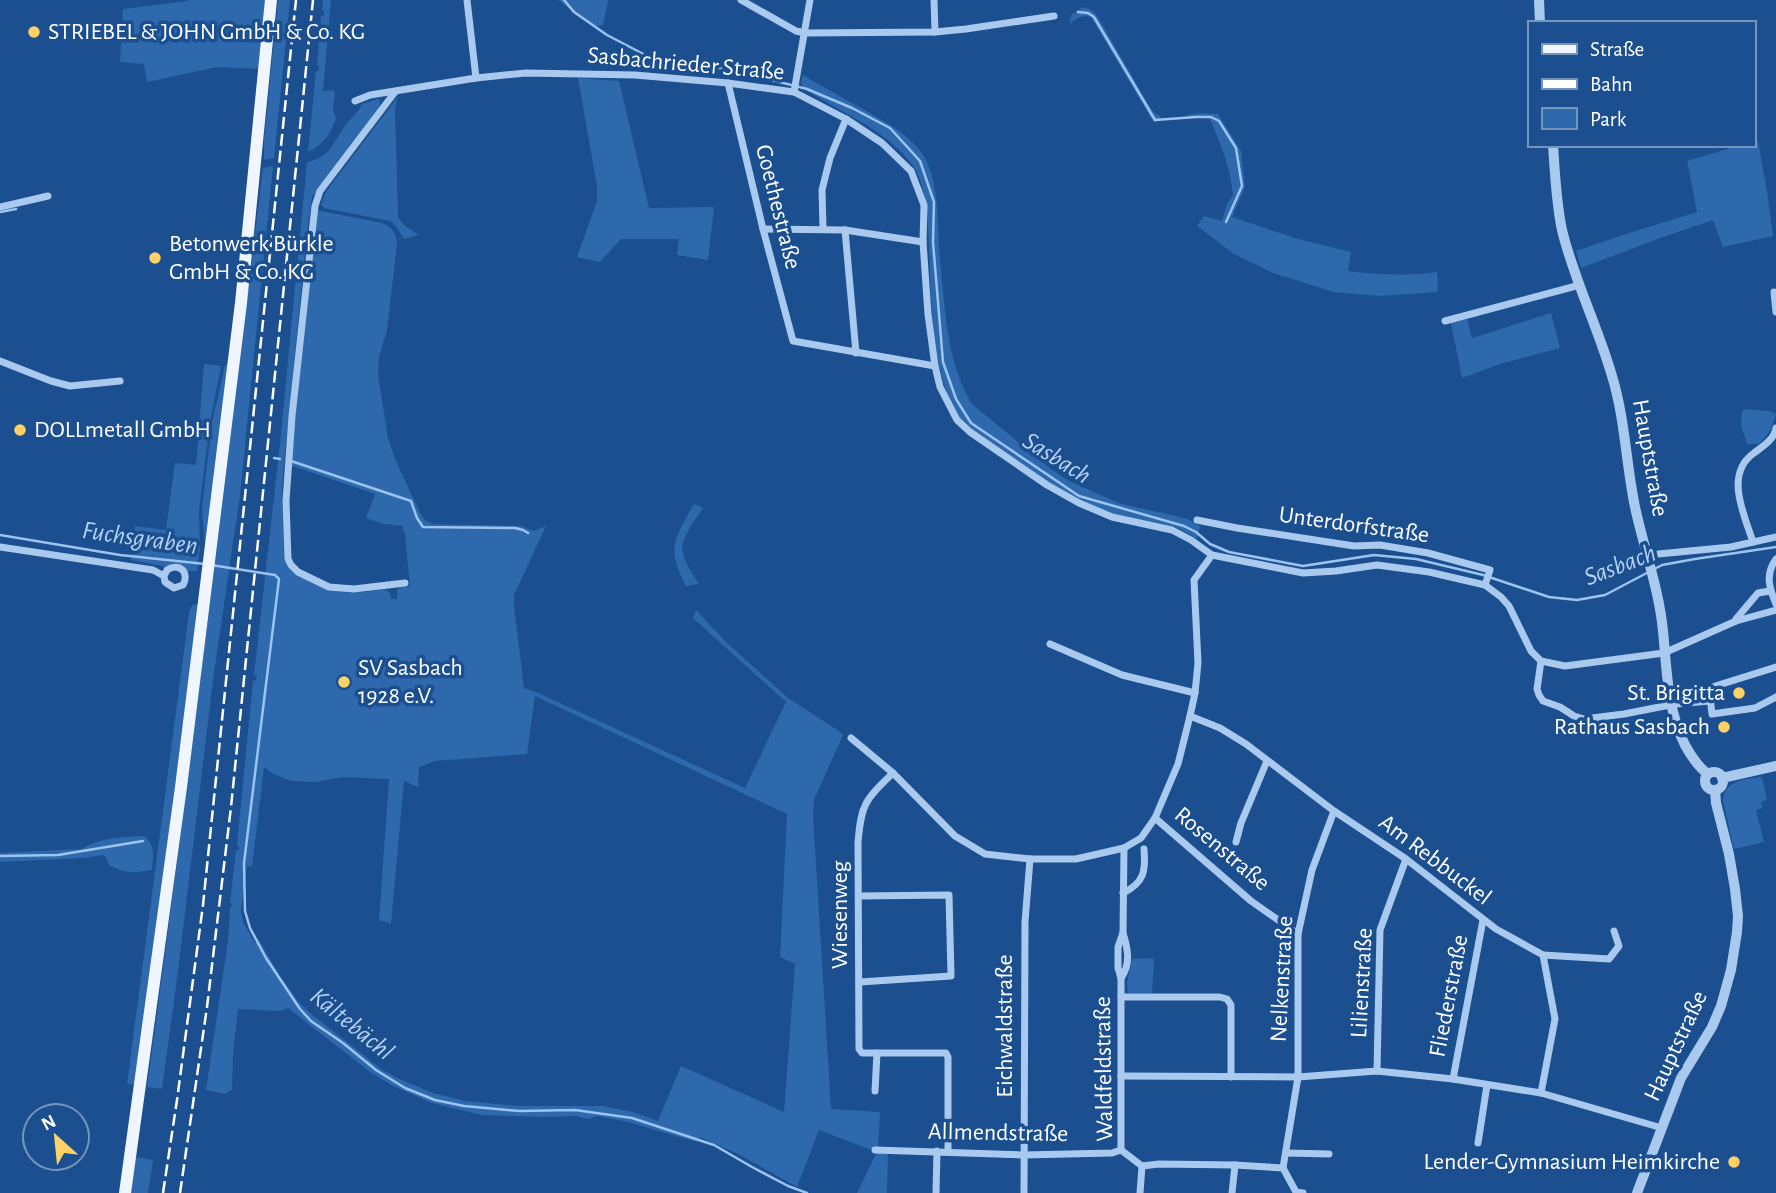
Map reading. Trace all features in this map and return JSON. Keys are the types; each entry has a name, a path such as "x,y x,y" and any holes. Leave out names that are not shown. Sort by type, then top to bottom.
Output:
{"main road":[{"path":"125,1193 181,787 241,303 271,0"}],"street":[{"path":"467,0 476,78"},
{"path":"741,0 796,31 805,33 935,32 1054,16"},
{"path":"794,90 810,0"},
{"path":"934,0 935,32"},
{"path":"1538,0 1540,21"},
{"name":"Sasbachrieder Straße","path":"355,101 370,95 526,73 635,75 794,90 882,143 911,171 924,205 923,242 935,366 940,387 957,420 970,432 1047,485 1079,503 1112,517 1172,530 1192,540 1212,555 1303,573 1377,565 1486,583 1509,606 1531,651 1541,661"},
{"name":"Goethestraße","path":"728,83 793,341 856,353"},
{"path":"395,92 320,191 315,206 292,416 286,501 286,547 288,559 298,572 329,587 354,589 405,583"},
{"path":"822,228 822,190 830,158 846,119"},
{"name":"Hauptstraße","path":"1553,147 1562,228 1613,378 1635,507 1662,623 1671,705 1678,732 1689,753 1708,774 1706,785 1714,790 1729,854 1738,916 1735,947 1721,1006 1712,1027 1681,1078 1637,1193"},
{"path":"0,206 48,196"},
{"path":"763,229 822,228 923,242"},
{"path":"845,230 856,353 935,366"},
{"path":"1445,321 1580,285"},
{"path":"1774,292 1776,312"},
{"path":"0,361 70,386 120,381"},
{"path":"1753,541 1737,490 1738,471 1749,456 1775,434 1776,428"},
{"name":"Unterdorfstraße","path":"1197,520 1354,546 1380,545 1428,553 1490,570 1486,583"},
{"path":"1649,559 1731,547 1776,537"},
{"path":"0,547 153,570 164,576"},
{"path":"851,738 893,773 958,838 985,854 1030,859 1076,859 1124,848 1141,838 1154,818 1178,764 1195,693 1198,663 1194,580 1212,555"},
{"path":"1776,559 1768,583 1776,604"},
{"path":"1736,621 1758,593 1770,591"},
{"path":"1710,701 1584,719 1543,701 1538,689 1541,661 1565,666 1664,653 1736,621 1776,610"},
{"path":"1050,644 1122,675 1195,693"},
{"path":"1776,667 1709,688 1712,714 1755,708 1776,697"},
{"name":"Am Rebbuckel","path":"1190,716 1220,728 1246,744 1334,811 1406,859 1483,920 1543,955"},
{"path":"1236,842 1241,823 1267,761"},
{"path":"1722,778 1776,766"},
{"path":"1708,774 1716,772 1722,778"},
{"name":"Wiesenweg","path":"877,1053 862,1053 859,1049 858,843 860,818 869,796 893,773"},
{"path":"1714,790 1721,786 1722,778"},
{"name":"Nelkenstraße","path":"1283,1168 1298,1077 1298,934 1312,870 1334,811"},
{"name":"Rosenstraße","path":"1154,818 1251,901 1298,934"},
{"name":"Waldfeldstraße","path":"1124,848 1123,933 1118,947 1121,978 1121,1150 1142,1166 1140,1193"},
{"path":"1124,893 1135,887 1143,878 1144,849"},
{"name":"Eichwaldstraße","path":"1024,1193 1025,922 1030,859"},
{"name":"Lilienstraße","path":"1377,1071 1380,930 1406,859"},
{"path":"859,896 949,895 951,976 860,982"},
{"name":"Fliederstraße","path":"1453,1079 1483,920"},
{"path":"1541,1093 1555,1019 1543,955 1609,959 1619,946 1614,931"},
{"path":"1121,997 1227,999 1231,1005 1231,1077"},
{"path":"875,1091 877,1053 946,1053 948,1152"},
{"path":"1121,1076 1298,1077 1377,1071 1453,1079 1541,1093 1662,1128"},
{"path":"1478,1143 1487,1085"},
{"name":"Allmendstraße","path":"875,1150 1024,1155 1112,1153 1121,1150"},
{"path":"936,1193 937,1151"},
{"path":"1286,1153 1329,1154"},
{"path":"1142,1166 1235,1165 1283,1168 1296,1192 1303,1193"},
{"path":"1233,1193 1235,1165"}],"green space":[{"path":"188,0 268,0 261,69 217,67 147,82 144,64 120,62 123,9"},
{"path":"278,0 290,0 274,158 264,160 264,140"},
{"path":"323,0 331,0 323,91 334,90 333,109 336,118 326,138 308,152 316,71 319,71 317,65 321,16 324,16"},
{"path":"558,0 608,0 603,25 593,27"},
{"path":"1083,7 1096,14 1151,109 1161,117 1154,123 1091,17 1080,17 1070,24 1071,15"},
{"path":"803,75 894,127 916,146 924,157 934,184 948,334 957,370 972,404 1069,481 1121,504 1187,519 1200,526 1197,539 1178,528 1119,515 1070,495 990,444 962,421 944,384 938,361 932,312 927,214 916,172 911,163 888,140 803,88"},
{"path":"578,78 619,81 649,208 714,207 708,260 677,255 679,239 621,239 600,262 577,257 597,201 597,186"},
{"path":"397,98 395,110 398,217 405,226 419,235 404,239 390,221 324,208 321,205 331,185"},
{"path":"378,99 380,101 372,118 312,197 284,464 284,560 300,577 341,591 385,589 390,593 391,599 397,599 399,588 410,586 402,526 383,524 366,518 375,494 290,465 316,210 382,223 396,236 387,330 379,357 378,375 388,438 421,515 434,524 521,526 533,531 546,526 514,595 524,688 745,788 786,702 693,618 696,610 726,642 788,698 843,735 814,800 813,815 831,1109 880,1112 878,1149 869,1149 819,1130 797,1187 736,1153 700,1137 697,1142 598,1116 588,1119 576,1116 482,1115 432,1103 393,1086 370,1072 288,1008 280,1011 238,1009 232,1090 225,1094 206,1090 228,941 230,908 233,904 230,903 236,850 239,850 237,845 253,681 257,675 254,675 280,444 307,162 316,160 332,147 362,104","holes":["535,696 787,814 780,957 795,964 784,1112 681,1066 658,1121 633,1112 603,1106 518,1106 465,1101 433,1093 381,1069 310,1013 280,976 259,940 255,943 243,922 241,910 247,866 252,867 264,767 291,781 315,782 343,777 389,779 379,920 391,924 404,781 418,787 419,767 435,761 527,754"]},
{"path":"1218,114 1241,151 1245,187 1232,217 1298,239 1351,252 1348,271 1392,274 1437,272 1438,292 1380,296 1334,292 1273,273 1234,254 1197,226 1204,216 1222,221 1233,195 1227,165 1210,119 1205,116 1188,119 1187,115"},
{"path":"1758,141 1773,236 1723,247 1713,220 1581,268 1576,251 1697,212 1687,161 1734,147 1755,147 1755,142"},
{"path":"273,166 240,495 213,680 162,1089 147,1087 263,168"},
{"path":"1551,313 1560,348 1500,364 1462,378 1451,323 1467,319 1472,338"},
{"path":"204,364 221,366 210,422 199,510 200,549 197,571 131,560 135,526 166,530 175,463 196,465"},
{"path":"225,365 228,366 205,543 203,499 212,423"},
{"path":"1746,409 1776,414 1770,431 1758,444 1747,444 1741,425 1742,412"},
{"path":"694,504 703,508 685,538 683,553 699,584 686,586 674,552 677,536"},
{"path":"194,604 198,605 137,1085 127,1084 189,613"},
{"path":"1762,777 1767,800 1761,802 1762,808 1756,810 1764,842 1734,849 1723,801 1724,794 1736,782"},
{"path":"144,836 152,847 152,870 120,870 109,865 106,857 102,855 0,862 0,853 82,849 104,840"},
{"path":"1132,959 1154,959 1152,993 1128,993 1127,983"},
{"path":"877,1152 888,1152 887,1193 857,1193"},
{"path":"135,1157 153,1160 148,1193 129,1193"}],"waterway":[{"name":"Sasbach","path":"564,0 574,12 607,35 651,58 733,70 807,89 890,128 920,161 934,202 933,242 943,362 956,399 971,423 1079,496 1184,526 1210,544 1229,552 1303,566 1374,555 1416,559 1483,575 1549,597 1577,600 1605,595 1662,565 1776,547"},
{"path":"1078,12 1094,17 1155,120 1211,117 1219,121 1236,148 1242,186 1226,222"},
{"path":"0,212 16,209"},
{"path":"274,458 280,459"},
{"path":"291,461 411,501 423,527 515,528 528,533"},
{"name":"Fuchsgraben","path":"0,535 120,555 205,564"},
{"name":"Kältebächl","path":"211,565 275,575 279,579 244,863 245,911 250,928 266,958 311,1021 376,1070 405,1088 435,1100 464,1106 519,1111 575,1110 632,1118 714,1145 788,1186 807,1193"},
{"path":"0,856 58,855 143,841"}],"railway":[{"path":"163,1193 203,905 296,0"},
{"path":"180,1193 207,1007 231,807 313,0"}],"place":[{"name":"STRIEBEL & JOHN GmbH & Co. KG","path":"34,32"},
{"name":"Betonwerk Bürkle GmbH & Co. KG","path":"155,258"},
{"name":"DOLLmetall GmbH","path":"20,430"},
{"name":"SV Sasbach 1928 e.V.","path":"344,682"},
{"name":"St. Brigitta","path":"1739,693"},
{"name":"Rathaus Sasbach","path":"1724,727"},
{"name":"Lender-Gymnasium Heimkirche","path":"1734,1162"}]}
